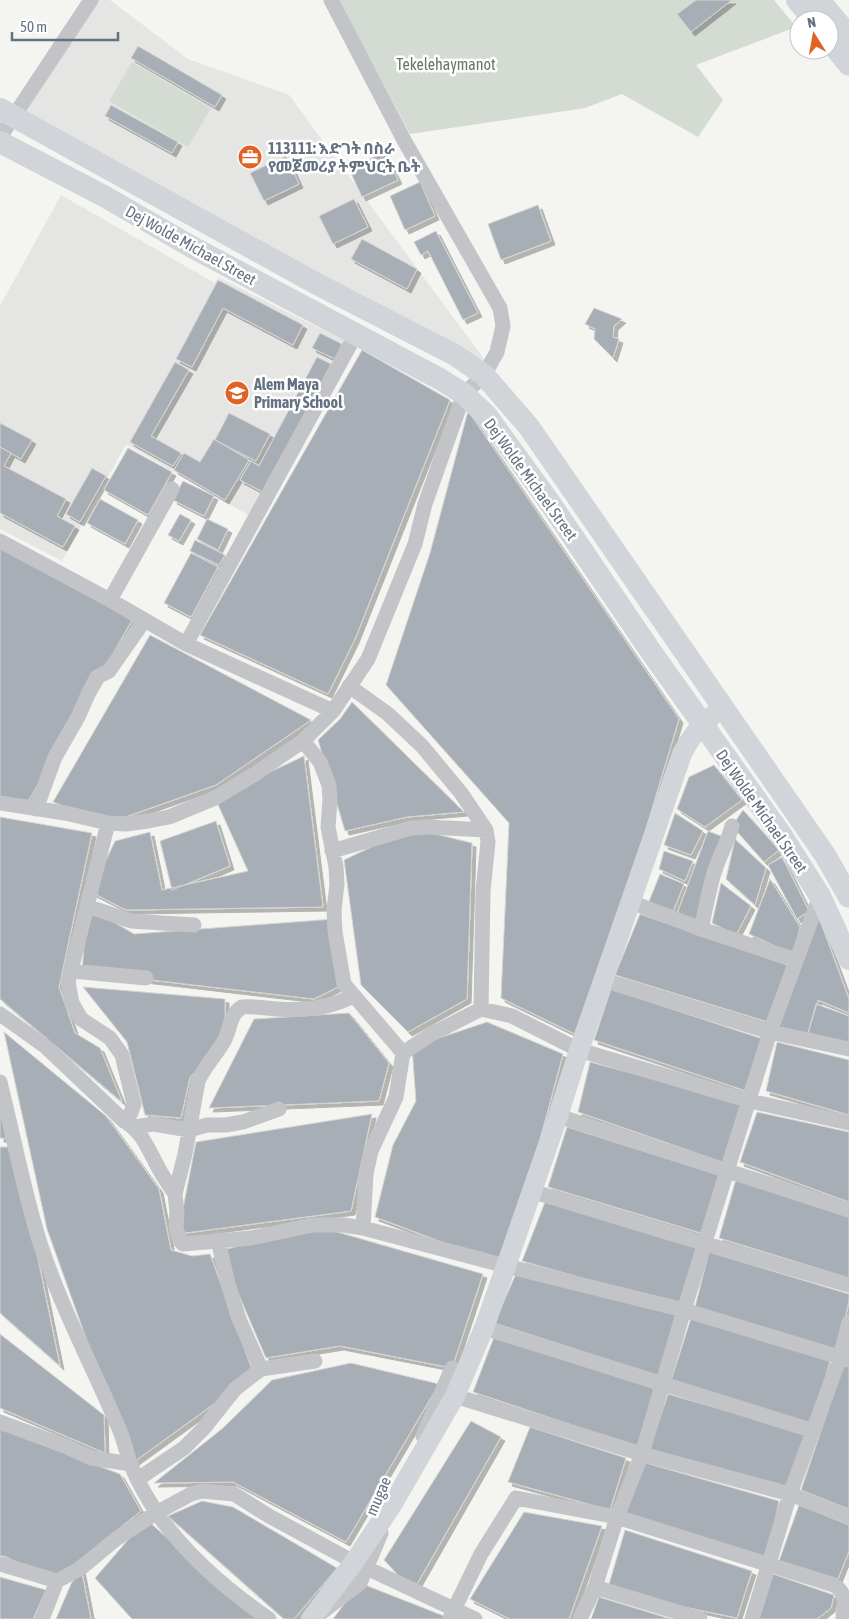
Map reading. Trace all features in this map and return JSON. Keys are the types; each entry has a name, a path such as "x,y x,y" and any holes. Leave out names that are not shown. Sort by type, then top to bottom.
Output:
{"main road":[{"path":"816,7 849,36"},
{"path":"839,52 849,65"},
{"name":"Dej Wolde Michael Street","path":"7,112 317,284 455,354 484,374 529,427 825,855 849,897"},
{"name":"Dej Wolde Michael Street","path":"0,142 102,195 192,247 440,379 464,394 487,416 780,833 820,896 849,959"},
{"path":"192,247 209,224"},
{"path":"312,1619 354,1562 392,1505 455,1396 484,1328 506,1266 558,1116 578,1050 682,754 691,736 702,724 723,707"}],"street":[{"path":"0,137 7,112 91,0"},
{"path":"0,803 108,823 126,824 168,817 215,798 255,774 303,741 333,711 368,659 415,544 424,504 464,394 484,374 497,352 503,326 500,308 405,142 331,0"},
{"path":"186,644 356,334"},
{"path":"509,445 529,427"},
{"path":"110,600 172,490"},
{"path":"0,541 110,600 186,644 333,711"},
{"path":"36,809 55,757 78,717 97,677 109,671 144,621"},
{"path":"349,686 388,714 422,746 461,792 486,830 488,842 483,891 481,1009"},
{"path":"303,741 320,762 329,785 328,827 337,884 334,910 335,932 344,984 402,1053 396,1097 371,1151 366,1174 363,1228"},
{"path":"108,823 68,982 72,1003 81,1019 110,1038 122,1055 134,1104 129,1124"},
{"path":"701,929 709,891 732,826"},
{"path":"332,851 411,828 486,830"},
{"path":"580,1619 595,1587 617,1517 642,1454 684,1310 706,1244 770,1032 820,896"},
{"path":"631,902 701,929 796,960"},
{"path":"87,906 131,921 194,924"},
{"path":"72,971 146,978"},
{"path":"603,980 770,1032 849,1049"},
{"path":"353,996 320,1008 280,1009 247,1006 238,1009 230,1022 225,1040 202,1072 198,1081 185,1154 175,1194 176,1226 180,1241 184,1244 251,1238 313,1225 343,1225 363,1228 684,1310 845,1359"},
{"path":"402,1053 430,1035 481,1009 512,1016 578,1050 750,1101 849,1123"},
{"path":"0,1014 46,1047 129,1124 145,1141 175,1194"},
{"path":"0,1082 39,1240 61,1298 118,1426 138,1479 156,1513 190,1555 269,1619"},
{"path":"129,1124 154,1124 189,1130 207,1125 226,1125 243,1122 279,1109"},
{"path":"558,1116 849,1210"},
{"path":"531,1191 849,1285"},
{"path":"218,1240 228,1284 239,1319 261,1369"},
{"path":"752,1619 790,1494 814,1431 845,1359 849,1322"},
{"path":"484,1328 814,1431"},
{"path":"138,1479 184,1448 204,1428 235,1389 261,1369 315,1361"},
{"name":"mugae","path":"312,1619 360,1583 452,1368"},
{"path":"455,1396 642,1454 790,1494 849,1517"},
{"path":"0,1422 65,1446 91,1458 131,1464"},
{"path":"42,1619 57,1581 81,1568 116,1539 156,1513 191,1494 202,1491 234,1494 269,1516 451,1615 475,1619"},
{"path":"451,1615 481,1554 516,1498 617,1517 834,1585 840,1588 844,1594 843,1619"},
{"path":"0,1564 57,1581"},
{"path":"595,1587 700,1619"}],"shaded area":[{"path":"97,0 110,0 188,59 289,95 487,363 24,115"},
{"path":"61,195 215,283 218,277 347,342 250,516 126,444 62,561 0,529 0,306"}],"green space":[{"name":"Tekelehaymanot","path":"774,0 789,18 789,30 696,65 723,100 698,137 622,94 585,108 410,134 339,1"},
{"path":"132,62 211,108 188,147 109,101"}],"building":[{"path":"696,0 732,0 691,32 677,14"},
{"path":"138,46 222,95 215,107 131,58"},
{"path":"111,105 178,142 172,153 105,116"},
{"path":"384,152 398,180 362,197 349,169"},
{"path":"286,156 299,184 264,201 250,173"},
{"path":"420,182 435,216 405,230 390,196"},
{"path":"354,199 368,227 333,244 319,216"},
{"path":"538,205 551,241 501,260 488,224"},
{"path":"436,231 478,313 463,320 428,251 421,255 414,242"},
{"path":"362,239 417,269 407,289 351,259"},
{"path":"218,280 303,325 293,345 223,308 192,367 176,359"},
{"path":"594,308 622,319 614,326 613,337 619,339 613,358 594,339 595,329 585,324"},
{"path":"320,333 342,344 335,359 312,348"},
{"path":"362,350 450,400 355,639 328,694 200,635"},
{"path":"317,357 331,364 263,492 240,480 251,461 259,466"},
{"path":"175,362 189,370 151,436 181,453 173,466 130,442"},
{"path":"468,411 679,719 583,1038 501,998 509,823 386,685 430,553"},
{"path":"229,413 270,434 256,461 215,440"},
{"path":"0,423 32,440 21,459 0,447"},
{"path":"214,439 249,460 225,500 174,470 184,453 200,462"},
{"path":"0,447 11,453 4,466 66,499 57,516 75,526 63,547 0,513"},
{"path":"128,448 172,472 148,515 104,490"},
{"path":"92,468 106,476 80,522 66,514"},
{"path":"183,481 214,496 204,516 173,500"},
{"path":"100,499 138,520 125,544 87,523"},
{"path":"180,514 191,520 179,541 168,535"},
{"path":"207,519 228,529 218,550 197,539"},
{"path":"195,540 225,555 219,565 190,551"},
{"path":"0,542 135,615 25,807 0,799"},
{"path":"191,553 218,567 191,617 164,603"},
{"path":"150,635 311,720 216,785 108,823 53,802"},
{"path":"352,702 464,812 407,817 345,831 318,740 340,719"},
{"path":"304,756 323,907 126,910 91,892 115,841 150,832 162,890 248,871 215,798"},
{"path":"714,765 742,800 705,827 677,809 689,777"},
{"path":"743,810 779,850 764,862 732,826"},
{"path":"675,813 703,831 691,855 664,845"},
{"path":"0,817 92,833 59,987 75,1033 100,1048 122,1102 0,999"},
{"path":"216,821 230,866 172,890 160,841"},
{"path":"411,828 472,843 467,999 408,1032 361,985 344,860"},
{"path":"708,831 726,838 696,922 677,914"},
{"path":"735,839 766,868 755,905 726,879"},
{"path":"664,851 693,861 685,881 659,869"},
{"path":"782,857 809,911 797,919 768,865"},
{"path":"660,874 684,884 672,914 648,904"},
{"path":"770,879 800,927 793,954 749,934"},
{"path":"721,883 751,906 736,935 712,923"},
{"path":"87,906 134,934 334,919 344,984 314,999 82,972"},
{"path":"640,914 787,965 768,1022 615,975"},
{"path":"818,915 849,999 849,1013 818,1000 808,1033 778,1027"},
{"path":"83,987 225,999 225,1040 190,1077 181,1118 145,1115 127,1042"},
{"path":"611,989 763,1039 746,1091 594,1040"},
{"path":"816,1004 849,1016 849,1044 808,1033"},
{"path":"349,1013 389,1063 379,1101 209,1108 254,1019"},
{"path":"487,1022 563,1054 506,1266 375,1217 393,1145 416,1101 412,1047"},
{"path":"4,1032 106,1116 159,1189 171,1250 192,1256 210,1254 254,1375 131,1464 47,1229"},
{"path":"777,1042 849,1060 849,1115 766,1091"},
{"path":"590,1062 742,1103 725,1163 578,1112"},
{"path":"0,1101 13,1139 0,1138"},
{"path":"757,1112 849,1132 849,1202 740,1162"},
{"path":"372,1114 351,1211 178,1234 196,1142"},
{"path":"567,1127 722,1176 704,1234 548,1187"},
{"path":"0,1147 15,1147 60,1366 0,1313"},
{"path":"736,1179 849,1217 849,1278 719,1238"},
{"path":"545,1202 706,1244 681,1306 522,1261"},
{"path":"313,1225 483,1274 452,1368 340,1346 266,1358 220,1251"},
{"path":"709,1252 849,1294 838,1351 695,1307"},
{"path":"516,1274 677,1315 659,1376 494,1323"},
{"path":"691,1318 830,1361 812,1424 671,1381"},
{"path":"0,1334 104,1415 105,1453 0,1408"},
{"path":"494,1337 655,1389 638,1447 473,1392"},
{"path":"351,1363 439,1384 346,1542 233,1482 154,1483 223,1428 272,1380"},
{"path":"844,1363 849,1365 849,1509 801,1490"},
{"path":"668,1394 807,1434 787,1488 649,1451"},
{"path":"471,1421 501,1437 413,1591 384,1560"},
{"path":"530,1427 626,1458 610,1510 508,1482"},
{"path":"0,1429 120,1474 141,1511 54,1580 4,1556 0,1556"},
{"path":"639,1461 779,1501 767,1557 617,1517"},
{"path":"202,1501 233,1507 337,1568 294,1619 284,1619 168,1516"},
{"path":"799,1505 849,1525 849,1551 838,1579 779,1561"},
{"path":"524,1512 602,1526 569,1619 510,1619 470,1599"},
{"path":"146,1519 257,1619 132,1619 95,1578"},
{"path":"625,1530 752,1571 737,1618 607,1591"},
{"path":"81,1568 91,1619 56,1619 71,1584"},
{"path":"773,1574 834,1595 831,1608 817,1619 759,1619"},
{"path":"0,1577 46,1590 33,1619 0,1619"},
{"path":"360,1583 444,1616 443,1619 333,1619"},
{"path":"599,1597 671,1619 591,1619"}],"place":[{"name":"113111: እድገት በስራ የመጀመሪያ ትምህርት ቤት","path":"250,157"},
{"name":"Alem Maya Primary School","path":"237,393"}]}
